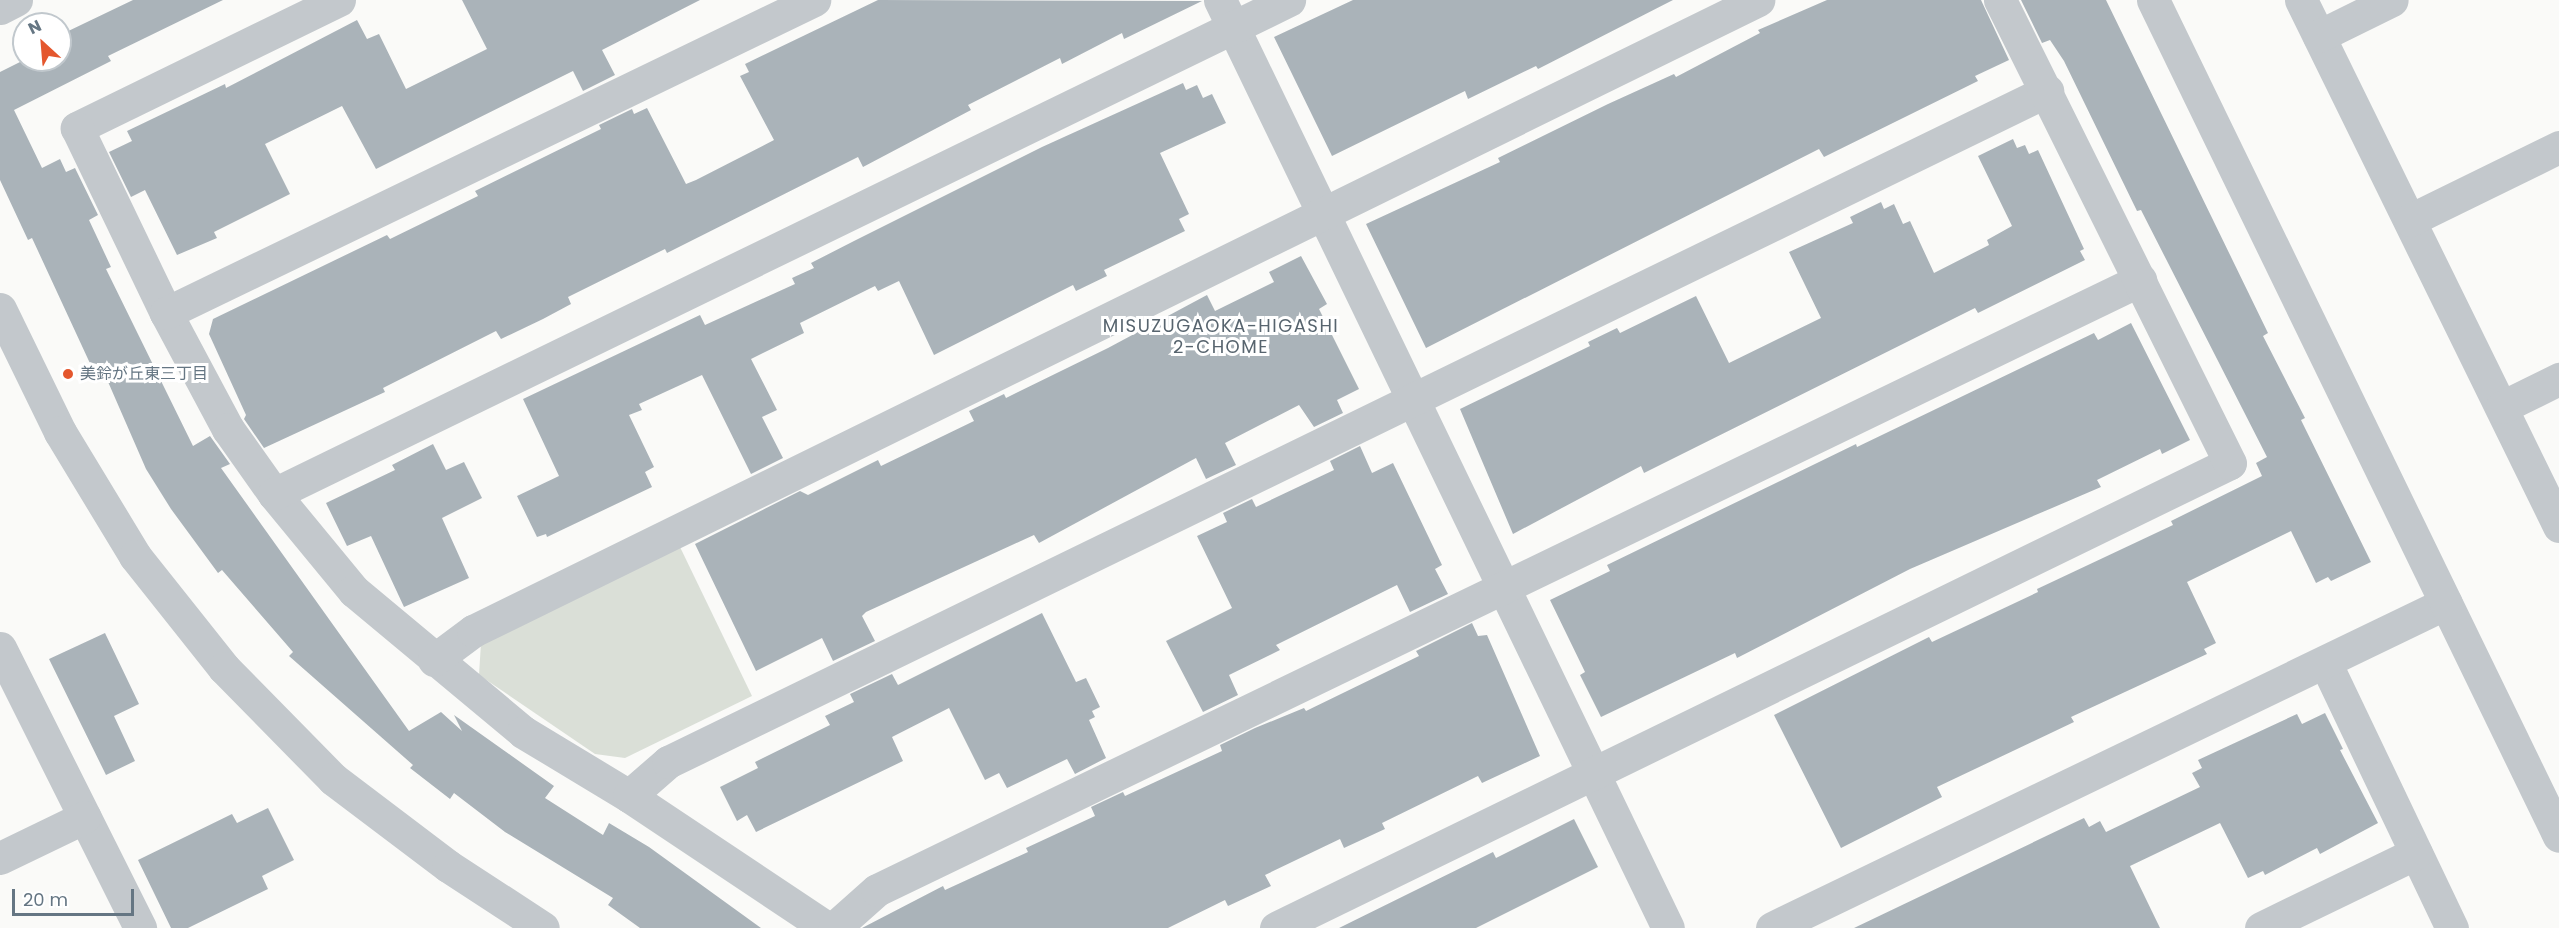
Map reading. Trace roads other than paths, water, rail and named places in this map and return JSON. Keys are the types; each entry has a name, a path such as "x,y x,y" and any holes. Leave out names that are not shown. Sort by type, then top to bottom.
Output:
{"street":[{"path":"0,8 16,0"},
{"path":"339,0 77,128 166,313 228,429 274,494 354,591 523,732 629,796 827,928"},
{"path":"166,313 814,0"},
{"path":"274,494 1226,13 1289,0"},
{"path":"434,660 472,631 1758,0"},
{"path":"1276,928 2230,463 2000,0"},
{"path":"2153,0 2559,836"},
{"path":"2301,0 2559,526"},
{"path":"2319,36 2392,0"},
{"path":"1226,13 1595,772 1668,928"},
{"path":"629,796 668,762 2047,91"},
{"path":"2410,220 2559,147"},
{"path":"834,928 877,890 2140,280"},
{"path":"0,309 60,432 135,556 224,668 333,779 448,866 543,928"},
{"path":"2502,407 2559,379"},
{"path":"1772,928 2446,603"},
{"path":"0,648 140,928"},
{"path":"2325,662 2452,928"},
{"path":"0,858 85,818"},
{"path":"2261,928 2416,853"}],"place":[{"name":"美鈴が丘東三丁目","path":"68,374"}],"district":[{"name":"MISUZUGAOKA-HIGASHI 2-CHOME","path":"1221,337"}]}
